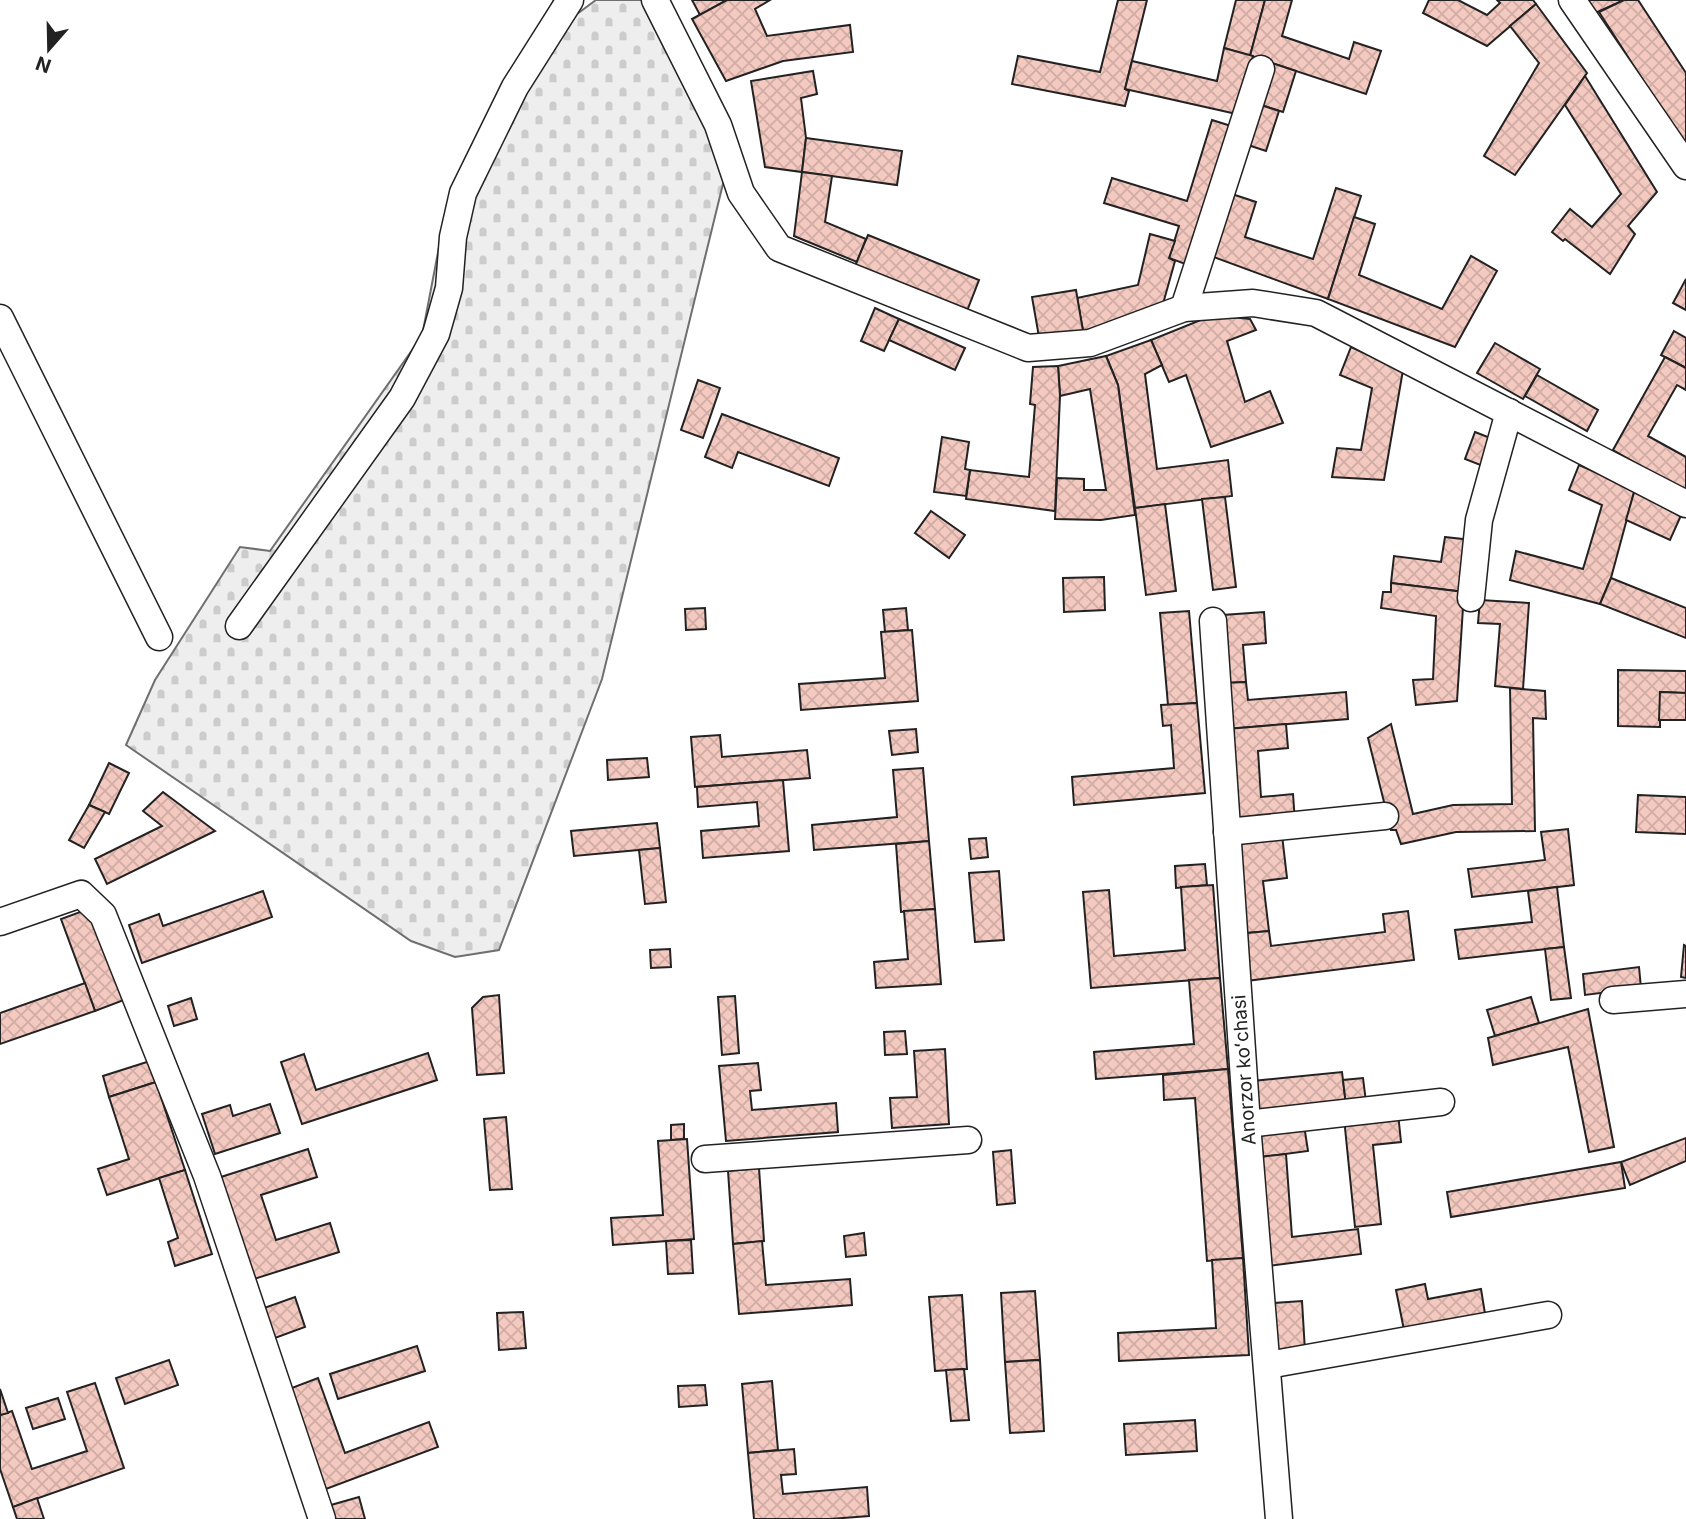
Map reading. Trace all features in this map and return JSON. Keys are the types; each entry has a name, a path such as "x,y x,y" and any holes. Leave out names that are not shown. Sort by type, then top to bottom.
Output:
{"street":[{"path":"239,626 402,398 436,334 449,288 453,237 463,192 515,87 570,0"},
{"path":"655,0 718,124 741,193 779,247 1028,348 1090,343 1184,308 1253,303 1316,313 1686,504"},
{"path":"1572,0 1686,166"},
{"path":"1184,308 1261,69"},
{"path":"0,318 159,637"},
{"path":"1471,598 1479,520 1509,412"},
{"name":"Anorzor koʻchasi","path":"1213,621 1247,1124 1279,1519"},
{"path":"1227,832 1385,816"},
{"path":"0,922 81,894 103,915 206,1176 322,1519"},
{"path":"1613,1000 1686,994"},
{"path":"1247,1124 1441,1102"},
{"path":"705,1159 968,1140"},
{"path":"1268,1366 1548,1315"}],"green space":[{"path":"554,0 561,0 577,14 596,0 655,0 731,151 602,679 499,950 455,957 411,941 126,745 155,680 240,547 270,551 422,336 444,221"}],"building":[{"path":"692,0 727,0 700,15"},
{"path":"727,0 770,0 755,9 767,36 850,25 853,52 783,61 726,81 692,19"},
{"path":"1118,0 1147,0 1125,89 1129,91 1125,106 1012,84 1018,56 1100,72"},
{"path":"1236,0 1265,0 1250,56 1224,48"},
{"path":"1265,0 1292,0 1282,36 1349,59 1354,42 1381,51 1366,94 1250,56"},
{"path":"1429,0 1458,0 1487,15 1500,3 1497,0 1533,0 1536,4 1487,46 1423,13"},
{"path":"1582,0 1624,0 1591,15"},
{"path":"1624,0 1638,0 1686,73 1686,147 1599,12"},
{"path":"1536,4 1587,73 1515,175 1484,156 1539,63 1510,26"},
{"path":"1224,48 1253,56 1241,115 1125,89 1132,61 1217,81"},
{"path":"1272,63 1296,71 1283,112 1258,104"},
{"path":"813,71 817,94 801,98 806,138 802,172 765,167 751,81"},
{"path":"1585,76 1657,192 1628,226 1635,234 1610,274 1552,232 1570,209 1592,227 1621,194 1565,105"},
{"path":"1258,104 1279,111 1266,151 1245,144"},
{"path":"1212,120 1231,126 1188,265 1169,258 1179,226 1104,203 1112,178 1187,201"},
{"path":"806,138 902,151 897,185 802,172"},
{"path":"802,172 832,176 825,222 866,239 857,262 794,236"},
{"path":"1336,188 1361,196 1328,299 1208,255 1229,193 1256,202 1245,237 1313,259"},
{"path":"1354,217 1375,224 1359,275 1442,309 1471,256 1497,271 1455,347 1328,299"},
{"path":"1150,234 1175,241 1169,258 1175,261 1161,311 1083,331 1077,298 1138,285"},
{"path":"868,235 979,280 967,311 855,266"},
{"path":"1686,279 1686,310 1673,303"},
{"path":"1076,290 1083,331 1039,337 1032,297"},
{"path":"875,308 899,319 884,351 861,341"},
{"path":"1213,315 1250,319 1256,330 1227,341 1245,402 1270,391 1283,423 1211,447 1186,375 1169,382 1151,340"},
{"path":"899,319 965,348 955,370 889,340"},
{"path":"1674,331 1686,338 1686,368 1661,355"},
{"path":"1151,340 1162,365 1145,374 1157,469 1228,460 1232,496 1135,508 1118,385 1106,356"},
{"path":"1495,343 1540,369 1523,399 1477,373"},
{"path":"1351,347 1403,370 1384,480 1332,477 1337,448 1361,450 1372,388 1340,375"},
{"path":"1106,356 1118,385 1135,515 1101,520 1055,519 1057,478 1084,479 1084,490 1106,490 1090,389 1060,396 1058,366"},
{"path":"1665,357 1686,368 1686,390 1677,385 1648,436 1686,457 1686,492 1613,450"},
{"path":"1058,366 1060,396 1055,511 966,499 970,470 1029,477 1035,405 1030,404 1033,367"},
{"path":"1537,375 1598,410 1587,431 1525,396"},
{"path":"698,380 720,388 703,438 681,430"},
{"path":"722,414 839,458 829,486 738,452 732,468 705,457"},
{"path":"1475,432 1498,441 1488,468 1465,459"},
{"path":"942,437 969,442 965,469 970,470 966,496 934,492"},
{"path":"1579,465 1635,489 1611,578 1600,604 1510,580 1516,551 1583,569 1602,505 1569,490"},
{"path":"1635,489 1683,511 1670,540 1626,520"},
{"path":"1225,497 1236,587 1213,590 1202,499"},
{"path":"1165,504 1176,591 1146,595 1135,508"},
{"path":"931,511 965,535 949,558 915,533"},
{"path":"1445,537 1471,540 1464,592 1391,583 1394,556 1441,562"},
{"path":"1104,577 1105,610 1064,612 1063,578"},
{"path":"1611,578 1686,608 1686,638 1600,604"},
{"path":"1391,583 1464,592 1457,701 1416,705 1413,680 1433,679 1436,616 1381,608 1383,592 1391,592"},
{"path":"1480,600 1529,603 1523,689 1495,686 1500,624 1478,623"},
{"path":"705,608 706,629 686,630 685,609"},
{"path":"906,608 908,630 885,632 883,610"},
{"path":"1189,611 1197,703 1168,705 1160,613"},
{"path":"1264,612 1266,643 1243,645 1246,682 1228,683 1223,615"},
{"path":"912,630 918,701 801,710 799,684 885,678 881,632"},
{"path":"1618,670 1686,671 1686,693 1660,692 1660,727 1618,726"},
{"path":"1246,682 1248,700 1346,692 1348,719 1227,729 1223,683"},
{"path":"1510,688 1545,691 1546,719 1533,718 1535,831 1456,832 1401,844 1396,830 1391,830 1368,738 1391,724 1413,814 1453,805 1512,804"},
{"path":"1660,692 1686,693 1686,720 1659,720"},
{"path":"1197,703 1205,793 1074,805 1072,777 1174,768 1171,725 1163,726 1161,705"},
{"path":"1286,724 1288,748 1258,751 1261,797 1293,794 1295,822 1235,826 1227,729"},
{"path":"916,729 918,752 892,755 889,731"},
{"path":"720,735 722,757 807,750 810,778 695,787 691,737"},
{"path":"647,758 649,777 608,780 607,760"},
{"path":"109,763 129,773 109,814 89,805"},
{"path":"923,768 929,841 814,850 812,825 897,817 893,770"},
{"path":"783,780 789,851 703,858 701,831 759,826 757,802 698,807 697,787"},
{"path":"163,792 215,831 107,884 95,859 162,826 143,811"},
{"path":"1638,795 1686,797 1686,834 1636,832"},
{"path":"89,805 105,812 84,848 69,840"},
{"path":"657,823 660,848 574,856 571,831"},
{"path":"1568,829 1574,885 1472,897 1468,869 1545,860 1541,832"},
{"path":"1282,835 1287,878 1263,881 1269,931 1247,933 1236,840"},
{"path":"986,838 988,857 971,859 969,839"},
{"path":"929,841 935,909 901,912 896,844"},
{"path":"660,848 666,902 645,904 639,850"},
{"path":"1205,864 1207,885 1176,888 1175,866"},
{"path":"999,871 1004,940 975,942 969,873"},
{"path":"1213,885 1220,978 1091,988 1083,892 1109,890 1114,956 1185,950 1181,887"},
{"path":"1557,887 1564,947 1459,959 1455,930 1532,922 1528,891"},
{"path":"263,891 272,917 142,963 129,925 159,914 163,926"},
{"path":"91,908 124,1000 95,1011 61,919"},
{"path":"935,909 941,984 876,988 874,962 908,959 904,911"},
{"path":"1408,911 1414,960 1246,981 1247,933 1269,931 1271,946 1385,932 1383,914"},
{"path":"1684,945 1686,946 1686,978 1681,977"},
{"path":"1564,947 1571,998 1551,1000 1545,949"},
{"path":"670,949 671,967 651,968 650,950"},
{"path":"1639,967 1641,988 1585,995 1583,974"},
{"path":"1220,978 1228,1069 1096,1079 1094,1052 1194,1044 1189,980"},
{"path":"85,983 95,1011 0,1044 0,1013"},
{"path":"499,995 504,1073 477,1075 472,1008 483,997"},
{"path":"735,996 739,1053 722,1055 718,997"},
{"path":"1531,997 1539,1023 1495,1036 1487,1010"},
{"path":"191,998 197,1019 174,1026 168,1006"},
{"path":"1588,1009 1614,1147 1589,1152 1568,1047 1493,1065 1488,1038"},
{"path":"905,1031 907,1054 885,1055 884,1032"},
{"path":"945,1049 949,1124 892,1128 890,1098 917,1097 914,1051"},
{"path":"428,1053 437,1080 302,1124 281,1062 304,1054 316,1090"},
{"path":"150,1061 156,1082 109,1097 103,1076"},
{"path":"758,1063 761,1090 750,1091 752,1110 836,1103 838,1132 726,1141 719,1066"},
{"path":"1228,1069 1243,1258 1207,1261 1195,1098 1164,1100 1163,1075"},
{"path":"1342,1072 1346,1105 1257,1119 1253,1081"},
{"path":"1363,1078 1366,1102 1346,1105 1343,1080"},
{"path":"156,1082 185,1170 107,1195 98,1169 129,1159 109,1097"},
{"path":"270,1104 280,1133 215,1154 202,1114 230,1105 233,1116"},
{"path":"1398,1113 1401,1142 1373,1145 1381,1224 1355,1227 1344,1118"},
{"path":"506,1117 512,1189 490,1190 484,1119"},
{"path":"684,1124 684,1139 671,1140 671,1125"},
{"path":"1304,1125 1308,1151 1263,1157 1260,1131"},
{"path":"1686,1138 1686,1161 1630,1185 1621,1162"},
{"path":"687,1139 694,1239 613,1245 611,1218 663,1215 658,1141"},
{"path":"308,1149 317,1177 261,1195 276,1240 330,1223 339,1252 254,1279 221,1177"},
{"path":"1011,1150 1015,1203 997,1205 993,1152"},
{"path":"1286,1154 1292,1237 1358,1229 1361,1254 1268,1266 1259,1157"},
{"path":"1621,1162 1625,1188 1451,1217 1447,1192"},
{"path":"759,1168 764,1241 733,1244 728,1171"},
{"path":"185,1170 212,1254 175,1266 168,1242 178,1238 159,1178"},
{"path":"864,1233 866,1255 846,1257 844,1236"},
{"path":"691,1240 693,1273 668,1274 666,1241"},
{"path":"762,1241 766,1285 850,1279 852,1305 739,1314 733,1244"},
{"path":"1243,1258 1249,1355 1119,1361 1118,1333 1216,1328 1212,1260"},
{"path":"1425,1284 1428,1299 1481,1289 1486,1320 1405,1335 1396,1290"},
{"path":"1035,1291 1040,1360 1005,1362 1001,1293"},
{"path":"962,1295 967,1369 935,1371 929,1297"},
{"path":"295,1297 305,1327 275,1338 264,1308"},
{"path":"1302,1301 1305,1351 1278,1353 1274,1303"},
{"path":"523,1312 526,1348 499,1350 497,1313"},
{"path":"417,1346 425,1371 338,1399 330,1374"},
{"path":"169,1360 178,1385 125,1404 116,1378"},
{"path":"1040,1360 1044,1431 1010,1433 1005,1362"},
{"path":"964,1369 969,1420 951,1421 946,1370"},
{"path":"318,1378 345,1453 429,1422 438,1447 326,1489 289,1389"},
{"path":"772,1381 778,1450 748,1453 742,1384"},
{"path":"95,1383 124,1468 13,1507 0,1469 0,1415 12,1411 32,1469 87,1451 67,1392"},
{"path":"705,1385 707,1405 679,1407 678,1386"},
{"path":"0,1389 8,1413 0,1415"},
{"path":"58,1398 65,1419 33,1429 26,1408"},
{"path":"1195,1420 1197,1451 1126,1455 1124,1424"},
{"path":"794,1449 796,1474 781,1475 783,1494 867,1487 869,1516 754,1519 748,1453"},
{"path":"359,1497 365,1519 335,1519 331,1505"},
{"path":"37,1498 44,1519 17,1519 13,1507"}]}
